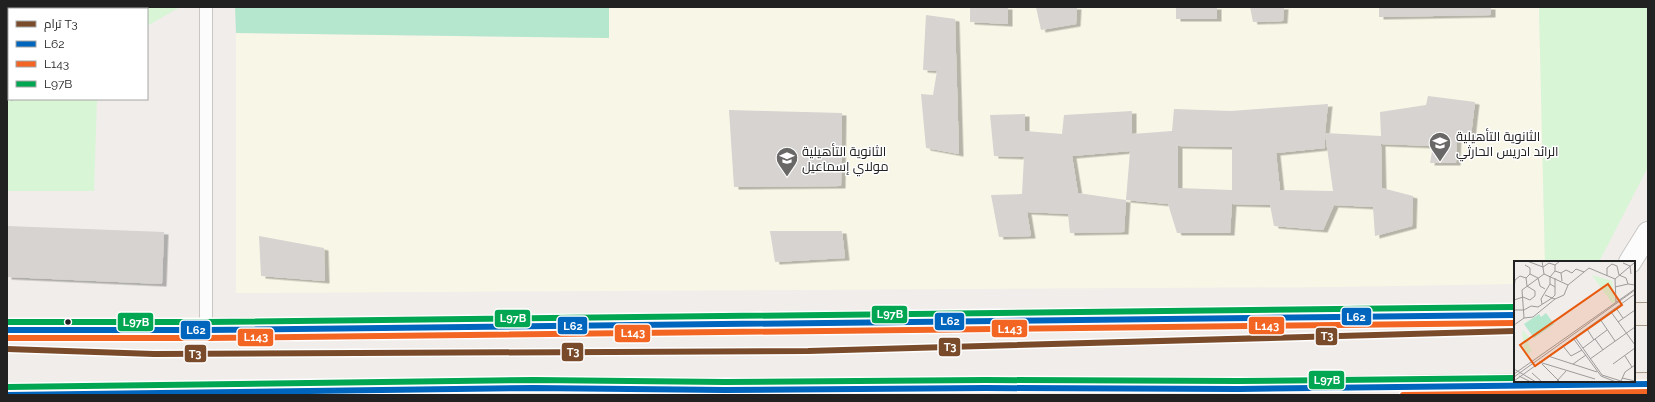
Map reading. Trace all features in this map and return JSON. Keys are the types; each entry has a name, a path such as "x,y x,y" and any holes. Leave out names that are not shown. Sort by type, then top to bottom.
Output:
{"main road":[{"path":"1635,314 1648,314"},
{"path":"7,330 206,330 1514,315"},
{"path":"7,395 534,391 725,393 986,391 1239,392 1546,389 1648,384"}],"street":[{"path":"1631,261 1648,233"}],"lane":[{"path":"206,7 206,330"}],"shaded area":[{"name":"الثانوية التأهيلية مولاي إسماعيل","path":"609,7 1539,7 1545,261 1514,261 1514,284 1341,287 236,293 236,33 608,38"}],"green space":[{"path":"180,7 148,25 148,8 56,8"},
{"path":"235,7 609,7 609,38 236,33"},
{"path":"1539,7 1648,7 1648,167 1600,261 1545,261"},
{"path":"8,92 8,100 97,100 94,191 7,191"}],"building":[{"path":"7,7 61,7 8,8 7,99"},
{"path":"970,7 1008,7 1008,24 970,22"},
{"path":"1036,7 1077,7 1076,24 1041,30"},
{"path":"1176,7 1217,7 1217,19 1176,19"},
{"path":"1250,7 1284,7 1283,21 1253,22"},
{"path":"1379,7 1491,7 1491,15 1379,17"},
{"path":"926,15 955,19 959,154 926,148 921,94 933,95 937,71 923,70"},
{"path":"1428,96 1475,102 1471,136 1457,134 1456,163 1430,163 1433,146 1381,144 1382,188 1413,196 1412,226 1375,236 1373,207 1334,205 1323,230 1274,226 1270,205 1232,204 1230,233 1177,233 1168,204 1126,200 1124,232 1070,233 1068,214 1027,212 1031,236 999,237 991,195 1022,194 1024,157 994,156 990,115 1025,114 1025,131 1062,134 1064,115 1132,111 1132,134 1172,131 1174,109 1231,111 1328,104 1325,133 1381,136 1380,112 1426,105","holes":["1325,133 1333,191 1280,190 1276,153 1325,148","1178,146 1232,147 1232,190 1178,188","1130,151 1126,200 1078,193 1072,156"]},
{"path":"729,110 842,113 841,186 734,187"},
{"path":"7,226 164,232 162,284 7,277"},
{"path":"770,231 842,231 845,258 775,262"},
{"path":"259,236 324,248 325,281 261,276"}],"tram line":[{"name":"T3","path":"7,349 154,354 808,351 1514,331"}],"transit line":[{"name":"L97B","path":"7,322 206,322 1514,307"},
{"name":"L62","path":"7,330 206,330 1514,315"},
{"name":"L143","path":"7,338 206,338 1514,323"},
{"name":"L97B","path":"7,387 534,380 725,382 986,380 1239,381 1514,378"},
{"name":"L62","path":"7,395 534,388 725,390 986,388 1239,389 1648,384"},
{"name":"L143","path":"1403,395 1648,392"}],"place":[{"name":"الثانوية التأهيلية الرائد ادريس الحارثي","path":"1440,162"},
{"name":"الثانوية التأهيلية مولاي إسماعيل","path":"787,178"}]}
